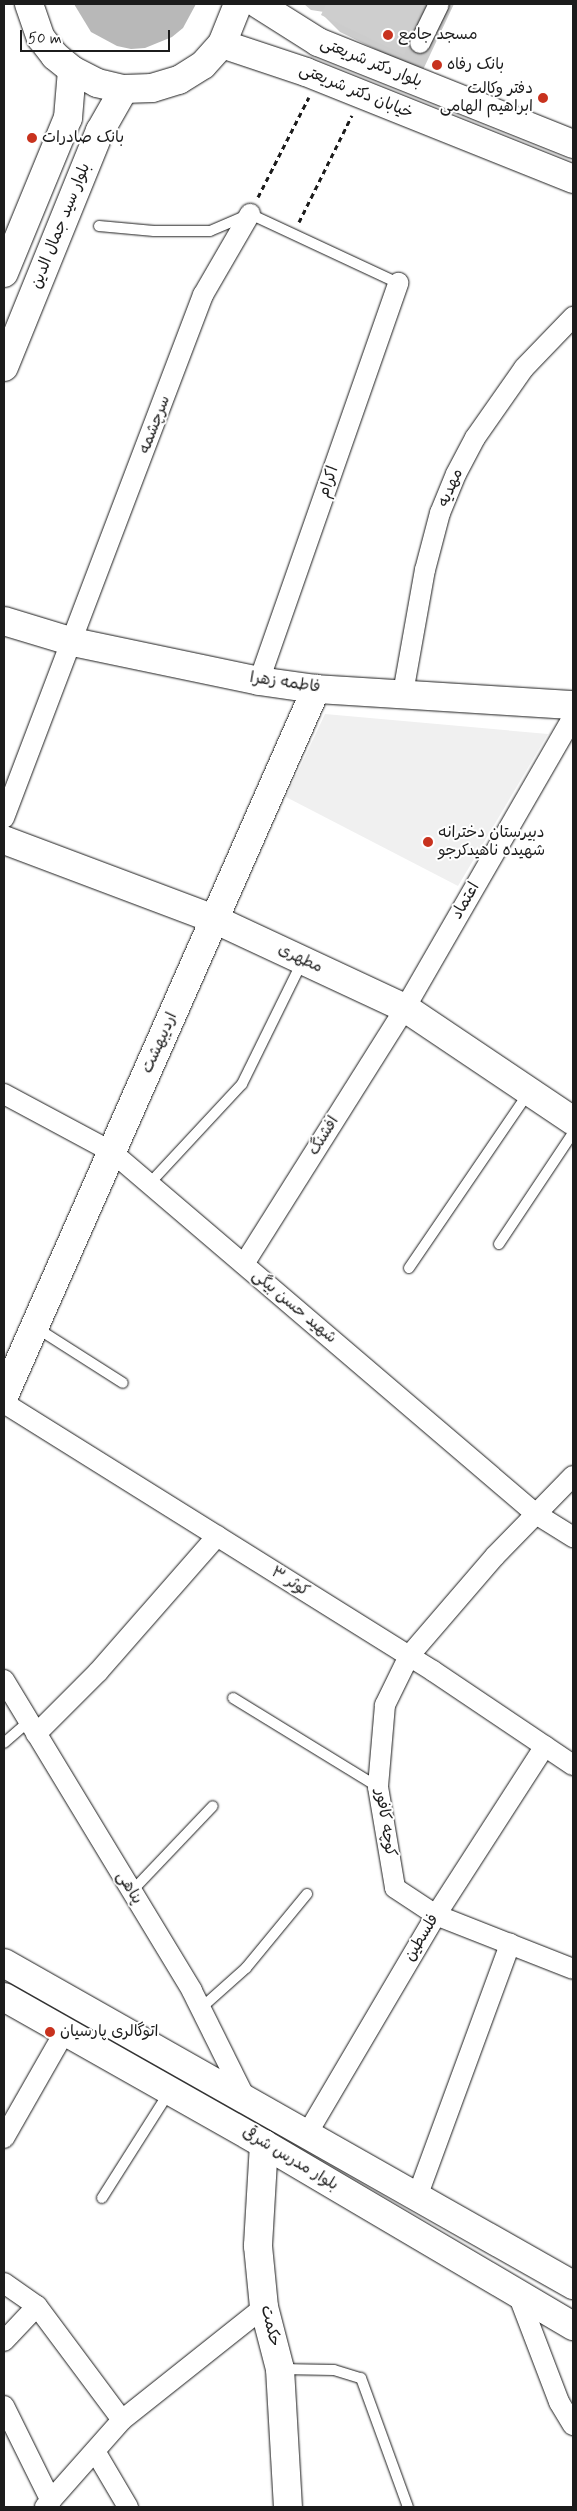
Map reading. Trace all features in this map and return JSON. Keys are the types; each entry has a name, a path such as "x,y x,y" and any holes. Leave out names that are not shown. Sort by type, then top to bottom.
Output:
{"main road":[{"path":"29,4 41,38 72,70 97,84 124,89 152,88 179,80 203,65 222,44 238,4"},
{"name":"بلوار دکتر شریعتی","path":"258,4 318,42 573,144"},
{"name":"خیابان دکتر شریعتی","path":"222,44 319,77 573,179"},
{"path":"4,273 68,118 72,70"},
{"name":"بلوار سید جمال الدین","path":"4,367 100,131 124,89"},
{"path":"4,212 31,207"},
{"name":"فاطمه زهرا","path":"4,621 73,642 259,681 316,689 573,705"},
{"name":"اردیبهشت","path":"4,1396 316,689"},
{"name":"مطهری","path":"4,840 214,919 405,1008 573,1121"},
{"name":"بلوار مدرس شرقی","path":"4,1963 573,2285"},
{"name":"بلوار مدرس شرقی","path":"4,1997 264,2144 519,2297 573,2326"},
{"name":"حکمت","path":"264,2144 258,2246 264,2307 280,2369 288,2507"}],"street":[{"path":"420,43 439,4"},
{"name":"سرچشمه","path":"4,818 73,642 203,295 250,214"},
{"name":"اکرام","path":"259,681 398,283"},
{"name":"مهدیه","path":"404,693 424,570 440,513 456,474 475,438 524,368 573,317"},
{"name":"اعتماد","path":"405,1008 573,717"},
{"name":"افشنگ","path":"244,1264 405,1008"},
{"name":"شهید حسن بیگی","path":"4,1094 112,1152 536,1514 573,1537"},
{"name":"کوثر ۳","path":"4,1403 409,1656 573,1765"},
{"name":"کوچه کافور","path":"573,1476 495,1556 409,1656 385,1704 378,1787 395,1888 436,1915 573,1968"},
{"path":"32,1727 98,1672 217,1536"},
{"name":"پناهی","path":"4,1680 132,1891 200,2009 246,2100"},
{"name":"فلسطین","path":"306,2134 436,1915 545,1746"},
{"path":"417,2197 510,1944"},
{"path":"4,2138 65,2031"},
{"path":"4,2282 37,2306 122,2420"},
{"path":"519,2297 559,2402 573,2425"},
{"path":"4,2342 37,2306"},
{"path":"4,2406 48,2504 122,2420 264,2307"},
{"path":"95,2451 128,2507"}],"lane":[{"path":"99,226 154,231 210,231 250,214 398,283"},
{"path":"150,1183 242,1084 303,960"},
{"path":"409,1268 529,1091"},
{"path":"499,1244 573,1133"},
{"path":"34,1327 122,1383"},
{"path":"233,1698 378,1787"},
{"path":"4,1743 32,1727"},
{"path":"132,1891 213,1806"},
{"path":"200,2009 246,1968 307,1894"},
{"path":"102,2198 170,2090"},
{"path":"280,2369 334,2370 361,2378 408,2507"}],"path":[{"path":"250,214 319,77"},
{"path":"293,234 363,95"}],"shaded area":[{"path":"74,4 196,4 183,28 172,37 145,48 131,49 117,46 91,32"},
{"name":"دبیرستان دخترانه شهیده ناهیدکرجو","path":"325,714 548,734 458,886 286,797"}],"building":[{"name":"مسجد جامع","path":"326,4 428,4 404,55 321,15"}],"place":[{"name":"مسجد جامع","path":"388,35"},
{"name":"بانک رفاه","path":"437,65"},
{"name":"دفتر وکالت ابراهیم الهامی","path":"543,98"},
{"name":"بانک صادرات","path":"32,138"},
{"name":"دبیرستان دخترانه شهیده ناهیدکرجو","path":"428,842"},
{"name":"اتوگالری پارسیان","path":"50,2032"}]}
